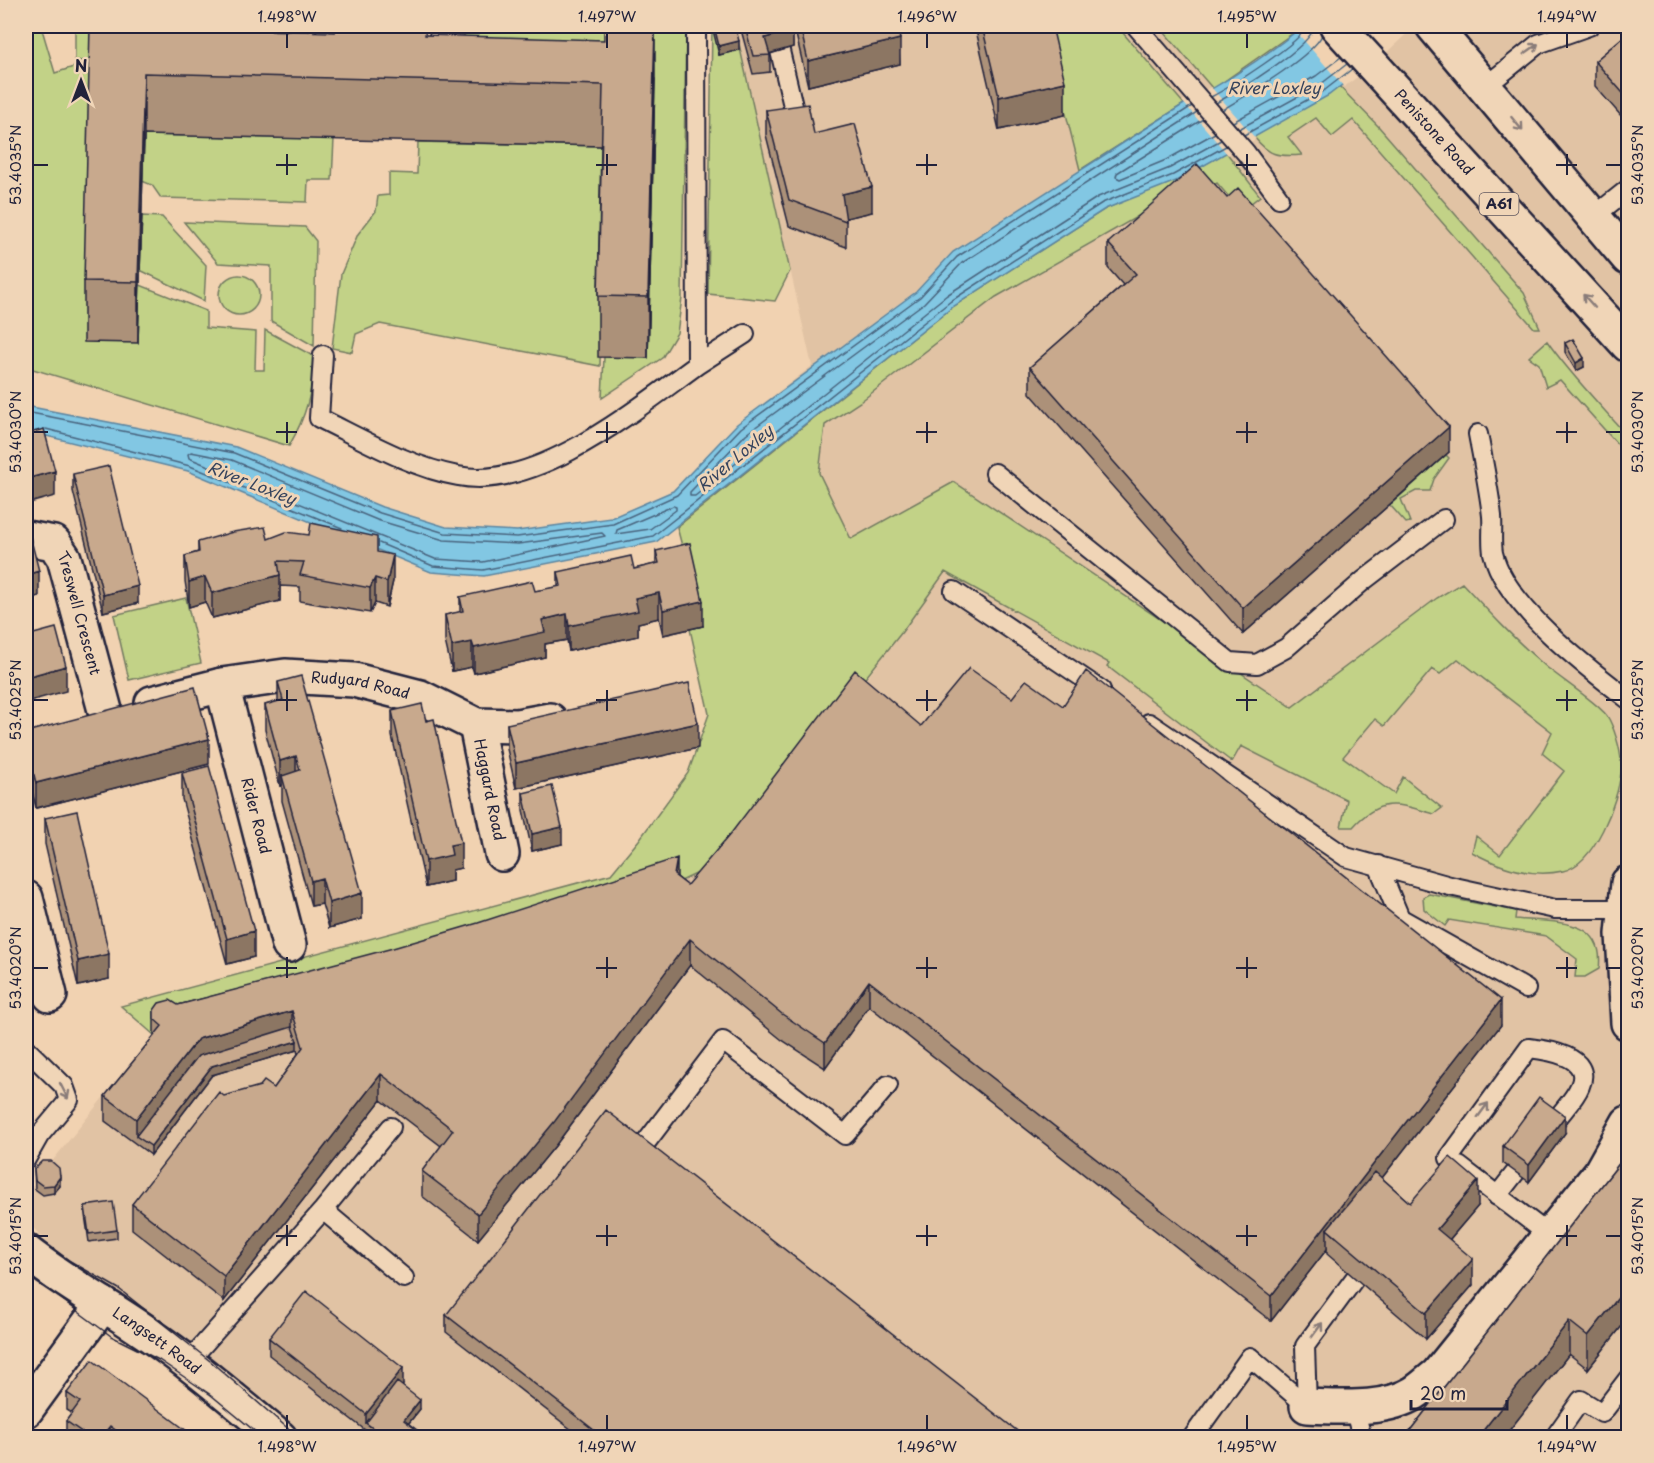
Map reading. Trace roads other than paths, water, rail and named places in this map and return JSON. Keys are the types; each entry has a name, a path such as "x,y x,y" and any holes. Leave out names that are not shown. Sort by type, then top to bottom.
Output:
{"main road":[{"name":"Penistone Road","path":"1337,26 1629,345"},
{"path":"1433,26 1629,258"},
{"name":"Treswell Crescent","path":"26,537 54,543 64,558 106,714"},
{"name":"Rudyard Road","path":"72,723 222,685 285,676 354,680 420,697 476,725 517,726 579,714"},
{"name":"Rider Road","path":"222,685 289,945"},
{"name":"Haggard Road","path":"476,725 502,854"},
{"path":"26,898 50,995"},
{"path":"1626,915 1629,1023"},
{"path":"1307,1406 1358,1422 1386,1402 1413,1394 1437,1375 1600,1173 1629,1123"},
{"name":"Langsett Road","path":"26,1252 64,1282 103,1304 188,1362 280,1437"},
{"path":"26,1410 103,1304"}],"lane":[{"path":"325,26 330,37 340,47 360,52"},
{"path":"403,54 431,50 438,40 442,26"},
{"path":"696,26 697,365"},
{"path":"1136,26 1246,153 1279,198"},
{"path":"1486,86 1538,44 1589,26"},
{"path":"780,51 797,123"},
{"path":"1593,217 1629,189"},
{"path":"323,355 319,418 436,471 461,477 487,478 516,474 546,464 600,432 745,334"},
{"path":"1478,434 1492,516 1493,551 1500,573 1515,598 1566,650 1629,699"},
{"path":"995,472 1230,662 1257,664 1286,648 1363,581 1444,519"},
{"path":"954,591 1113,698"},
{"path":"1132,712 1346,857 1460,888 1555,909 1626,915"},
{"path":"1378,865 1400,918 1526,989"},
{"path":"655,1167 638,1153 723,1041 845,1135 888,1085"},
{"path":"1435,1176 1529,1048 1562,1053 1576,1063 1580,1073 1581,1085 1553,1124"},
{"path":"26,1049 64,1086 69,1100 31,1135 26,1159"},
{"path":"188,1362 322,1210 391,1127"},
{"path":"1449,1158 1549,1235"},
{"path":"1497,1196 1515,1173"},
{"path":"322,1210 404,1278"},
{"path":"1307,1406 1305,1346 1355,1278"},
{"path":"1192,1437 1250,1357 1307,1406"},
{"path":"1554,1437 1581,1400 1602,1413 1622,1401 1629,1379"}],"water":[{"name":"River Loxley","path":"1303,26 1370,63 1329,95 1176,181 1105,209 954,306 656,542 484,576 431,572 188,471 26,431 26,406 236,447 382,507 446,527 517,531 611,518 673,491 737,424 916,292 953,252 1184,104 1246,68"}],"tram line":[{"path":"26,1228 70,1261 119,1289 210,1361 299,1438"},
{"path":"26,1273 111,1336 159,1360 211,1395 263,1438"}]}
